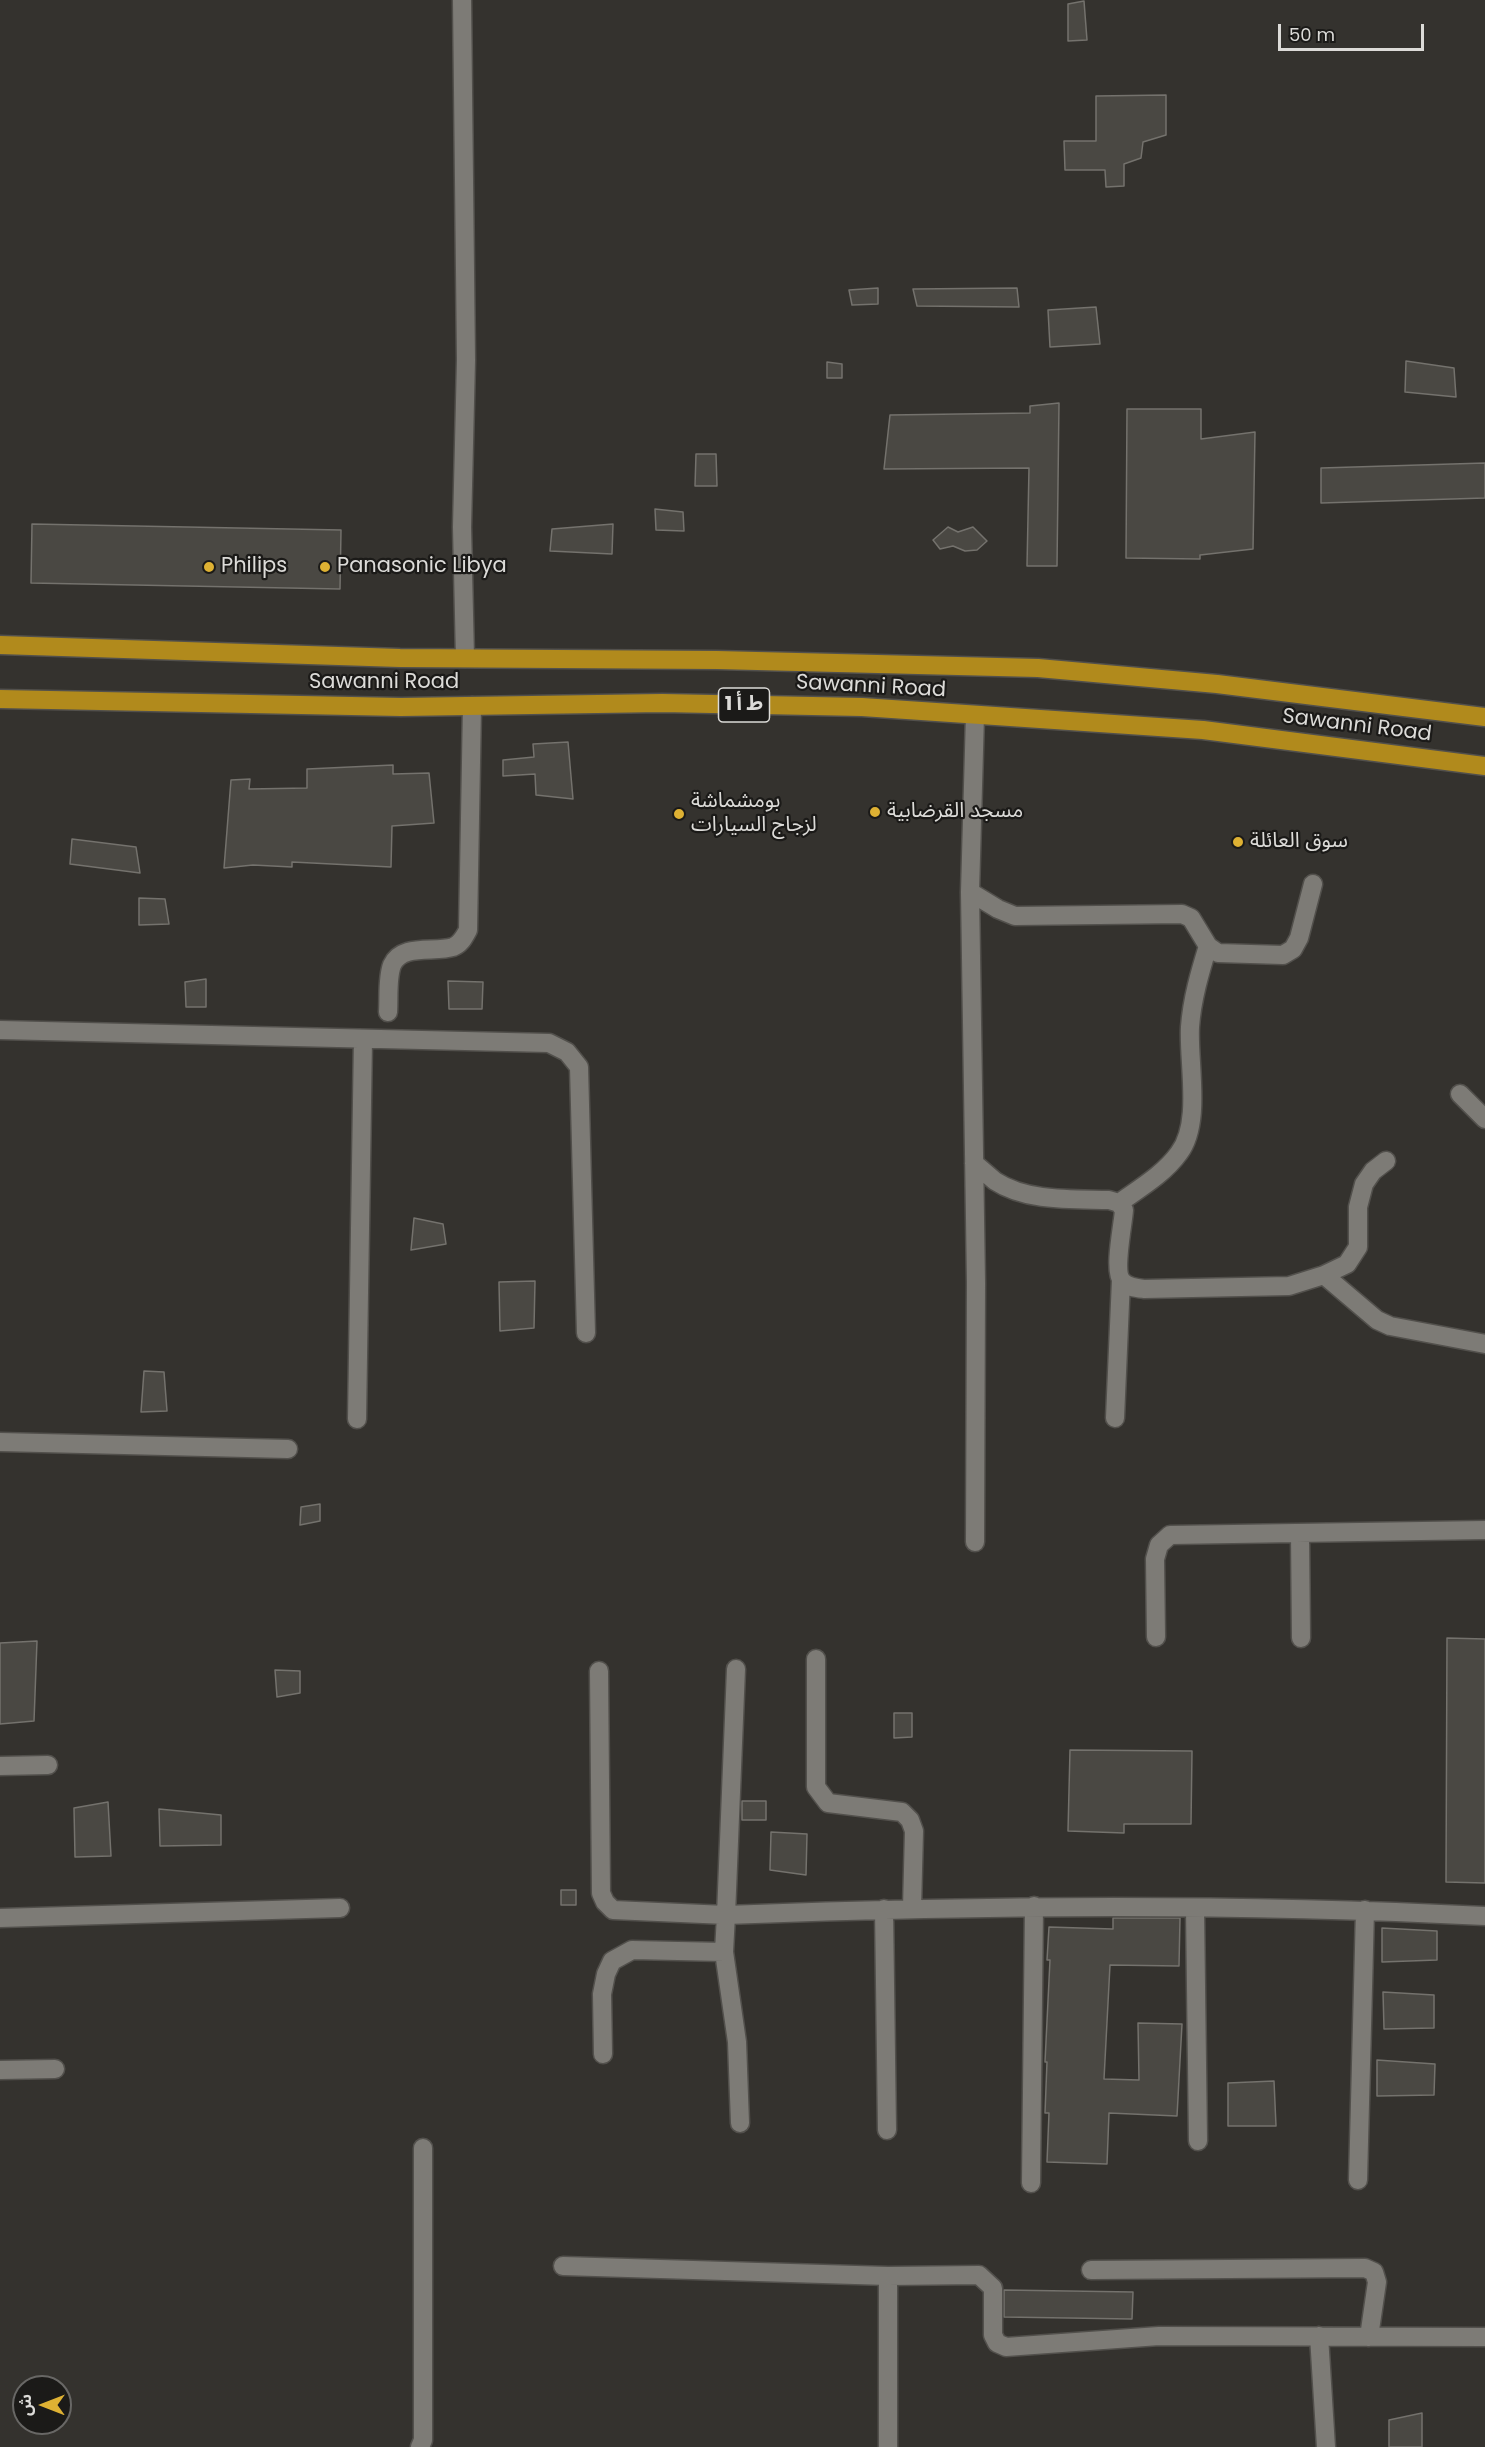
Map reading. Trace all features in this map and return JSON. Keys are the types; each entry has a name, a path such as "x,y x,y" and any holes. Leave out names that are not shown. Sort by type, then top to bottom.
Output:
{"highway":[{"name":"Sawanni Road","path":"0,645 465,658 717,660 1038,668 1217,684 1485,717"},
{"name":"Sawanni Road","path":"0,699 389,707 662,703 861,707 1203,730 1485,766"}],"street":[{"path":"462,0 466,360 462,527 465,658"},
{"path":"388,1012 391,968 395,959 405,952 453,947 462,941 468,930 472,706"},
{"path":"975,715 970,892 974,1163 975,1542"},
{"path":"970,892 998,909 1015,916 1182,914 1194,921 1208,946 1218,953 1283,955 1293,949 1299,938 1313,884"},
{"path":"974,1163 997,1182 1043,1197 1119,1203 1162,1173 1180,1153 1191,1119 1190,1026 1196,988 1208,946"},
{"path":"0,1030 549,1043 567,1052 579,1067 586,1333"},
{"path":"357,1419 363,1039"},
{"path":"1460,1094 1485,1119"},
{"path":"1121,1280 1129,1286 1144,1289 1289,1286 1324,1275 1347,1264 1358,1247 1358,1207 1364,1184 1373,1171 1386,1161"},
{"path":"1115,1418 1121,1280 1117,1270 1124,1210 1119,1203"},
{"path":"1324,1275 1377,1320 1390,1326 1485,1344"},
{"path":"0,1442 288,1449"},
{"path":"1156,1637 1155,1559 1159,1545 1170,1535 1485,1530"},
{"path":"1300,1533 1301,1638"},
{"path":"816,1659 816,1787 828,1803 902,1812 910,1820 914,1831 912,1908"},
{"path":"736,1669 724,1952 737,2042 740,2123"},
{"path":"598,1671 601,1893 605,1902 613,1910 726,1915 1034,1906 1365,1910 1485,1916"},
{"path":"0,1766 48,1765"},
{"path":"1031,2183 1034,1906"},
{"path":"0,1918 340,1908"},
{"path":"884,1909 887,2130"},
{"path":"1196,1909 1198,2141"},
{"path":"1358,2180 1365,1910"},
{"path":"603,2054 602,1994 606,1974 612,1961 632,1950 724,1952"},
{"path":"0,2070 55,2069"},
{"path":"420,2447 423,2429 423,2148"},
{"path":"563,2266 888,2276 979,2275 993,2288 993,2335 997,2343 1006,2347 1159,2336 1485,2337"},
{"path":"1090,2270 1365,2268 1374,2272 1377,2282 1369,2337"},
{"path":"888,2276 888,2447"},
{"path":"1319,2336 1326,2447"}],"building":[{"path":"1084,1 1087,40 1068,41 1068,4"},
{"path":"1166,95 1166,135 1143,142 1141,158 1124,164 1124,186 1106,187 1105,170 1065,170 1064,141 1096,141 1096,96"},
{"path":"878,288 878,304 852,305 849,290"},
{"path":"1017,288 1019,307 917,306 913,289"},
{"path":"1096,307 1100,344 1050,347 1048,310"},
{"path":"1406,361 1454,368 1456,397 1405,392"},
{"path":"827,362 842,364 842,378 827,378"},
{"path":"1059,403 1057,566 1027,566 1029,468 884,469 890,415 1030,413 1030,406"},
{"path":"1127,409 1201,409 1201,439 1255,432 1253,549 1200,555 1200,559 1126,558"},
{"path":"696,454 716,454 717,486 695,486"},
{"path":"1485,463 1485,498 1321,503 1321,468"},
{"path":"655,509 683,512 684,531 656,530"},
{"path":"32,524 341,530 340,589 31,583"},
{"path":"613,524 612,554 550,551 552,529"},
{"path":"948,527 958,532 973,527 987,541 977,550 965,551 953,546 940,549 933,540"},
{"path":"568,742 573,799 536,795 535,774 503,776 503,760 534,757 533,744"},
{"path":"393,765 393,774 429,773 434,823 392,826 391,867 292,862 292,867 253,865 224,868 231,780 250,779 249,789 307,788 307,769"},
{"path":"72,839 136,847 140,873 70,864"},
{"path":"139,898 165,899 169,924 139,925"},
{"path":"206,979 206,1007 186,1007 185,982"},
{"path":"448,981 483,982 482,1009 449,1009"},
{"path":"414,1218 443,1224 446,1244 411,1250"},
{"path":"535,1281 534,1328 500,1331 499,1282"},
{"path":"144,1371 164,1372 167,1411 141,1412"},
{"path":"320,1504 320,1521 300,1525 301,1507"},
{"path":"1447,1638 1485,1639 1485,1883 1446,1882"},
{"path":"37,1641 34,1721 0,1724 0,1643"},
{"path":"275,1670 300,1671 300,1693 277,1697"},
{"path":"894,1713 912,1713 912,1737 894,1738"},
{"path":"1070,1750 1192,1751 1191,1824 1124,1824 1124,1833 1068,1831"},
{"path":"742,1801 766,1801 766,1820 742,1820"},
{"path":"108,1802 111,1856 75,1857 74,1808"},
{"path":"159,1809 221,1815 221,1845 160,1846"},
{"path":"771,1832 807,1834 806,1875 770,1870"},
{"path":"561,1890 576,1890 576,1905 561,1905"},
{"path":"1113,1918 1180,1918 1179,1966 1110,1965 1104,2079 1139,2080 1138,2023 1182,2024 1177,2116 1109,2113 1107,2164 1047,2162 1049,2113 1045,2113 1047,2062 1045,2062 1050,1960 1047,1960 1049,1927 1113,1929"},
{"path":"1382,1928 1437,1931 1437,1960 1382,1962"},
{"path":"1383,1992 1434,1995 1434,2028 1384,2029"},
{"path":"1377,2060 1435,2064 1434,2095 1377,2096"},
{"path":"1274,2081 1276,2126 1228,2126 1228,2083"},
{"path":"1004,2290 1133,2292 1132,2319 1004,2317"},
{"path":"1422,2413 1422,2447 1389,2447 1389,2420"}],"place":[{"name":"Philips","path":"209,567"},
{"name":"Panasonic Libya","path":"325,567"},
{"name":"مسجد القرضابية","path":"875,812"},
{"name":"بومشماشة لزجاج السيارات","path":"679,814"},
{"name":"سوق العائلة","path":"1238,842"}]}
